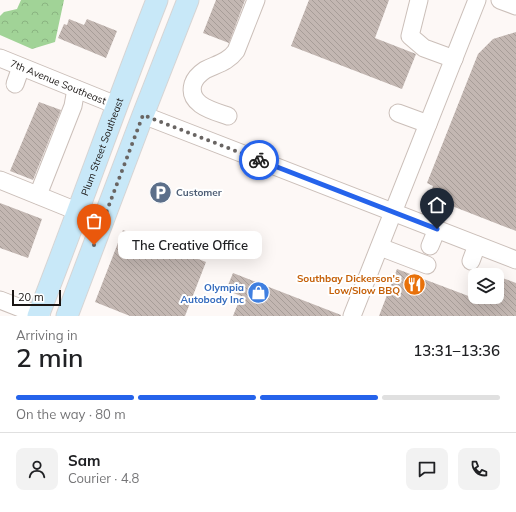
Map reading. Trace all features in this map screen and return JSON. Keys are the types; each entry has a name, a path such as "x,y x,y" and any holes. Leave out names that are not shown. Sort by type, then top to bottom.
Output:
{"main road":[{"name":"Plum Street Southeast","path":"39,316 79,212 94,163 157,0"},
{"path":"67,316 188,0"}],"street":[{"path":"228,116 202,106 192,94 192,87 198,75 231,57 236,51 256,0"},
{"path":"419,0 410,36 424,48 454,59"},
{"path":"352,316 477,0"},
{"path":"500,0 516,6"},
{"name":"7th Avenue Southeast","path":"0,58 116,105"},
{"path":"15,84 21,67"},
{"path":"38,195 73,106 76,89"},
{"path":"398,112 428,124"},
{"path":"143,115 516,260"},
{"path":"0,180 79,212"},
{"path":"430,246 437,229"},
{"path":"471,261 477,245"},
{"path":"380,247 427,266"},
{"path":"0,300 39,316"}],"green space":[{"path":"21,0 64,0 55,42 32,49 0,35 0,16 4,12 17,9"}],"building":[{"path":"216,0 245,0 229,43 203,33"},
{"path":"309,0 389,0 375,38 416,54 402,89 291,46"},
{"path":"69,19 84,25 87,19 117,31 106,58 58,38 64,24 67,25"},
{"path":"516,32 516,231 429,197 433,186 427,183 478,54 493,39"},
{"path":"39,102 61,110 33,180 10,171"},
{"path":"0,203 42,219 28,258 0,248"},
{"path":"123,230 206,262 185,316 130,316 95,302"},
{"name":"Southbay Dickerson's Low/Slow BBQ","path":"397,269 468,296 468,304 504,304 504,279 516,283 516,316 379,316"},
{"name":"Olympia Autobody Inc","path":"233,273 341,316 233,316 241,296 226,290"}],"way so far":[{"path":"94,245 143,115 259,160"}],"place":[{"name":"Customer","path":"161,192"},
{"name":"The Creative Office","path":"94,245"},
{"name":"Southbay Dickerson's Low/Slow BBQ","path":"415,284"},
{"name":"Olympia Autobody Inc","path":"259,293"}],"route":[{"path":"259,160 437,229"}]}
